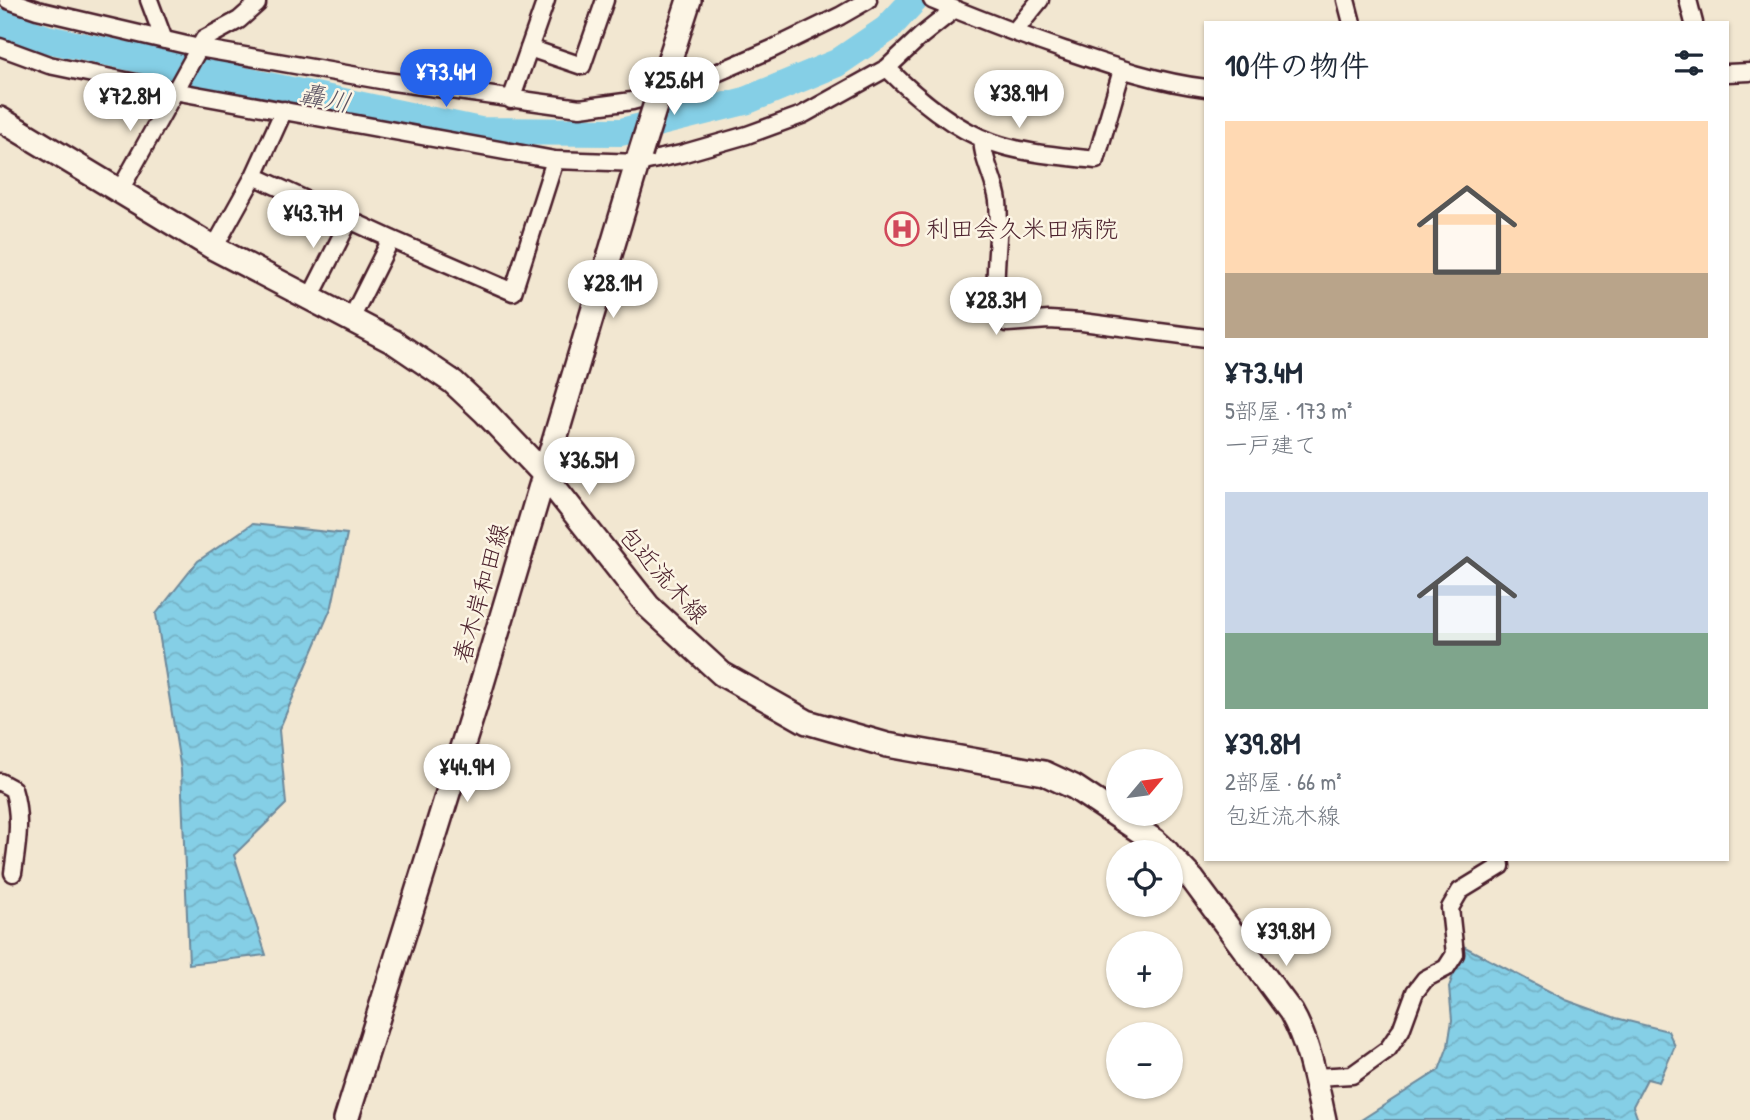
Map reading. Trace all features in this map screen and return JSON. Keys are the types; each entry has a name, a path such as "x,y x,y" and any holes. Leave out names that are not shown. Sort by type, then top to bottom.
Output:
{"street":[{"path":"8,0 37,10 198,48 386,81 580,108 632,102 697,81 772,49 868,0"},
{"path":"149,0 164,40"},
{"path":"118,192 204,39 239,20 257,4 257,0"},
{"path":"511,100 546,0"},
{"path":"529,48 583,66 605,0"},
{"name":"春木岸和田線","path":"346,1120 480,690 543,474 689,0"},
{"path":"932,0 1122,70 1180,85 1204,88"},
{"path":"1014,32 1040,0"},
{"path":"1346,0 1351,21"},
{"path":"1688,0 1693,21"},
{"path":"0,47 50,65 174,91 555,160 639,159 681,154 747,135 802,115 887,68 921,36 956,9"},
{"path":"887,68 912,93 983,139 1047,155 1096,160 1122,70"},
{"path":"1729,73 1750,72"},
{"path":"214,248 254,176 284,110"},
{"name":"包近流木線","path":"0,118 214,248 394,342 453,382 543,474 648,606 722,674 807,722 887,745 1044,773 1074,787 1154,840"},
{"path":"983,139 981,147 998,199 996,295 1007,323 1060,320 1204,338"},
{"path":"254,176 513,292 555,160"},
{"path":"310,298 350,219"},
{"path":"351,319 391,239"},
{"path":"0,782 13,789 18,804 20,826 13,873"},
{"path":"1315,1077 1352,1075 1388,1049 1401,1030 1415,992 1424,979 1446,968 1455,954 1450,908 1460,891 1501,866 1500,861"},
{"path":"1183,870 1291,1012 1300,1028 1315,1077 1324,1120"}],"water":[{"path":"252,524 347,534 332,606 279,730 286,804 234,855 266,955 189,964 181,770 156,614 198,561"},
{"path":"1463,946 1566,1000 1616,1018 1668,1031 1675,1046 1659,1082 1647,1079 1633,1106 1638,1120 1361,1120 1439,1070 1448,1046 1452,1020 1449,987"}],"waterway":[{"name":"轟川","path":"0,23 47,39 480,131 621,132 745,101 837,63 887,29 914,0"}],"place":[{"name":"利田会久米田病院","path":"902,229"}]}
